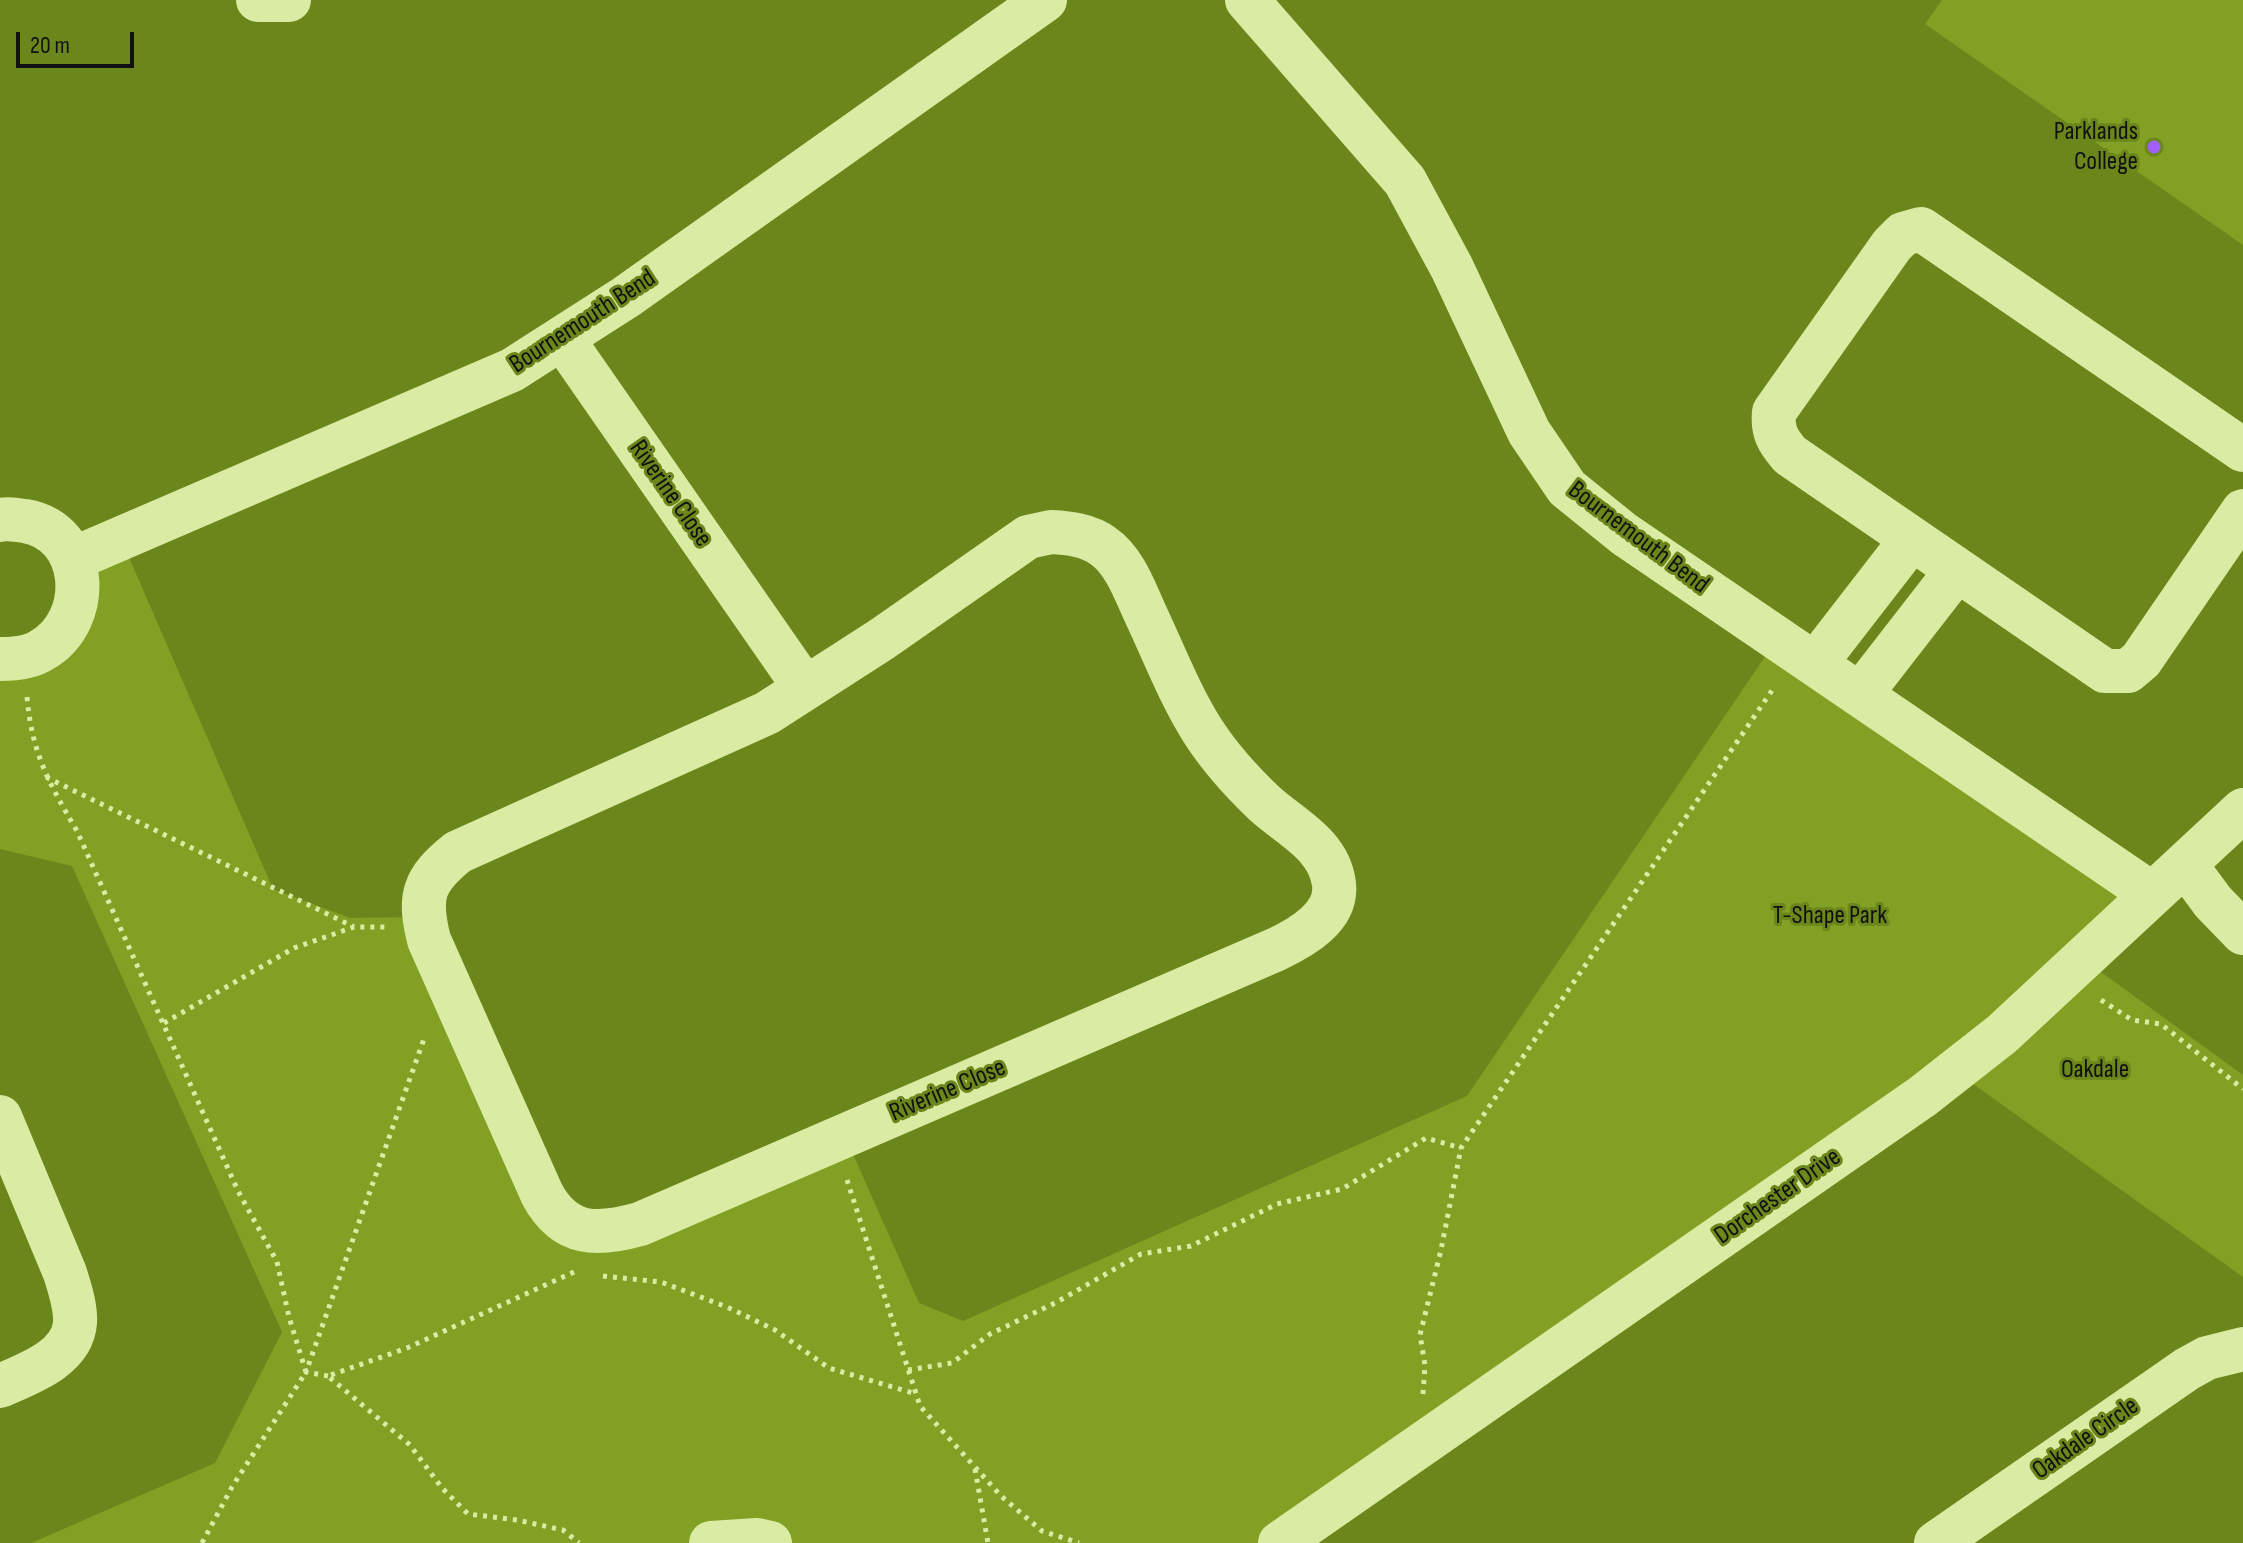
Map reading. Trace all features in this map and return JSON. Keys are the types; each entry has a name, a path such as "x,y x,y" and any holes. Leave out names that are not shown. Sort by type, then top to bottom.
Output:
{"street":[{"path":"258,0 289,0"},
{"name":"Bournemouth Bend","path":"73,559 512,370 626,297 1045,0"},
{"name":"Bournemouth Bend","path":"1247,0 1405,181 1452,268 1529,432 1567,488 1624,534 2152,894"},
{"path":"2243,450 1921,229 1903,234 1892,245 1774,412 1773,427 1778,442 1790,455 2105,671 2128,671 2141,660 2243,511"},
{"name":"Riverine Close","path":"562,338 805,688"},
{"path":"0,520 30,522 43,527 62,543 73,559 79,583 78,602 63,633 41,651 18,658 13,672"},
{"name":"Riverine Close","path":"1051,532 1078,534 1105,546 1128,576 1193,717 1220,758 1266,804 1309,838 1328,862 1334,887 1329,907 1315,927 1302,937 640,1224 617,1231 591,1233 568,1225 552,1213 426,928 424,893 437,869 458,852 725,735 767,713 882,639 1028,537 1051,532"},
{"path":"1806,658 1911,540"},
{"path":"1860,695 1957,570"},
{"name":"Dorchester Drive","path":"1280,1543 1923,1096 2002,1034 2243,810"},
{"path":"2185,864 2213,902 2243,933"},
{"path":"0,1117 65,1273 75,1326 63,1350 41,1369 0,1386"},
{"name":"Oakdale Circle","path":"1946,1541 2187,1369 2207,1358 2243,1349"},
{"path":"711,1543 757,1540 770,1543"}],"path":[{"path":"1418,1447 1425,1365 1420,1335 1461,1148 1806,658"},
{"path":"13,672 45,777 77,831 238,1191 277,1262 289,1317 306,1372"},
{"path":"45,777 354,927"},
{"path":"164,1023 294,948 354,927 426,928"},
{"path":"2068,971 2092,993 2132,1020 2161,1024 2243,1089"},
{"path":"202,1543 232,1487 306,1372 425,1036"},
{"path":"908,1370 952,1363 990,1334 1055,1303 1141,1254 1191,1246 1277,1204 1342,1189 1426,1138 1461,1148"},
{"path":"831,1142 854,1200 920,1406 1001,1496 1042,1531 1079,1543"},
{"path":"328,1376 407,1348 571,1272 586,1274"},
{"path":"601,1275 661,1282 727,1307 775,1330 829,1368 916,1394"},
{"path":"306,1372 328,1376 410,1445 442,1488 468,1514 563,1530 579,1543"},
{"path":"975,1468 988,1543"}],"green space":[{"name":"Parklands College","path":"1942,0 2243,0 2243,245 1925,24"},
{"name":"T-Shape Park","path":"121,539 273,889 350,918 423,917 568,1225 845,1136 919,1303 963,1321 1467,1096 1777,639 2152,894 2083,959 2243,1075 2243,1277 1955,1071 1280,1543 31,1543 215,1463 282,1332 72,866 0,849 0,659 18,658 79,583"}],"place":[{"name":"Parklands College","path":"2154,147"}],"park label":[{"name":"Oakdale","path":"2095,1070"}]}
